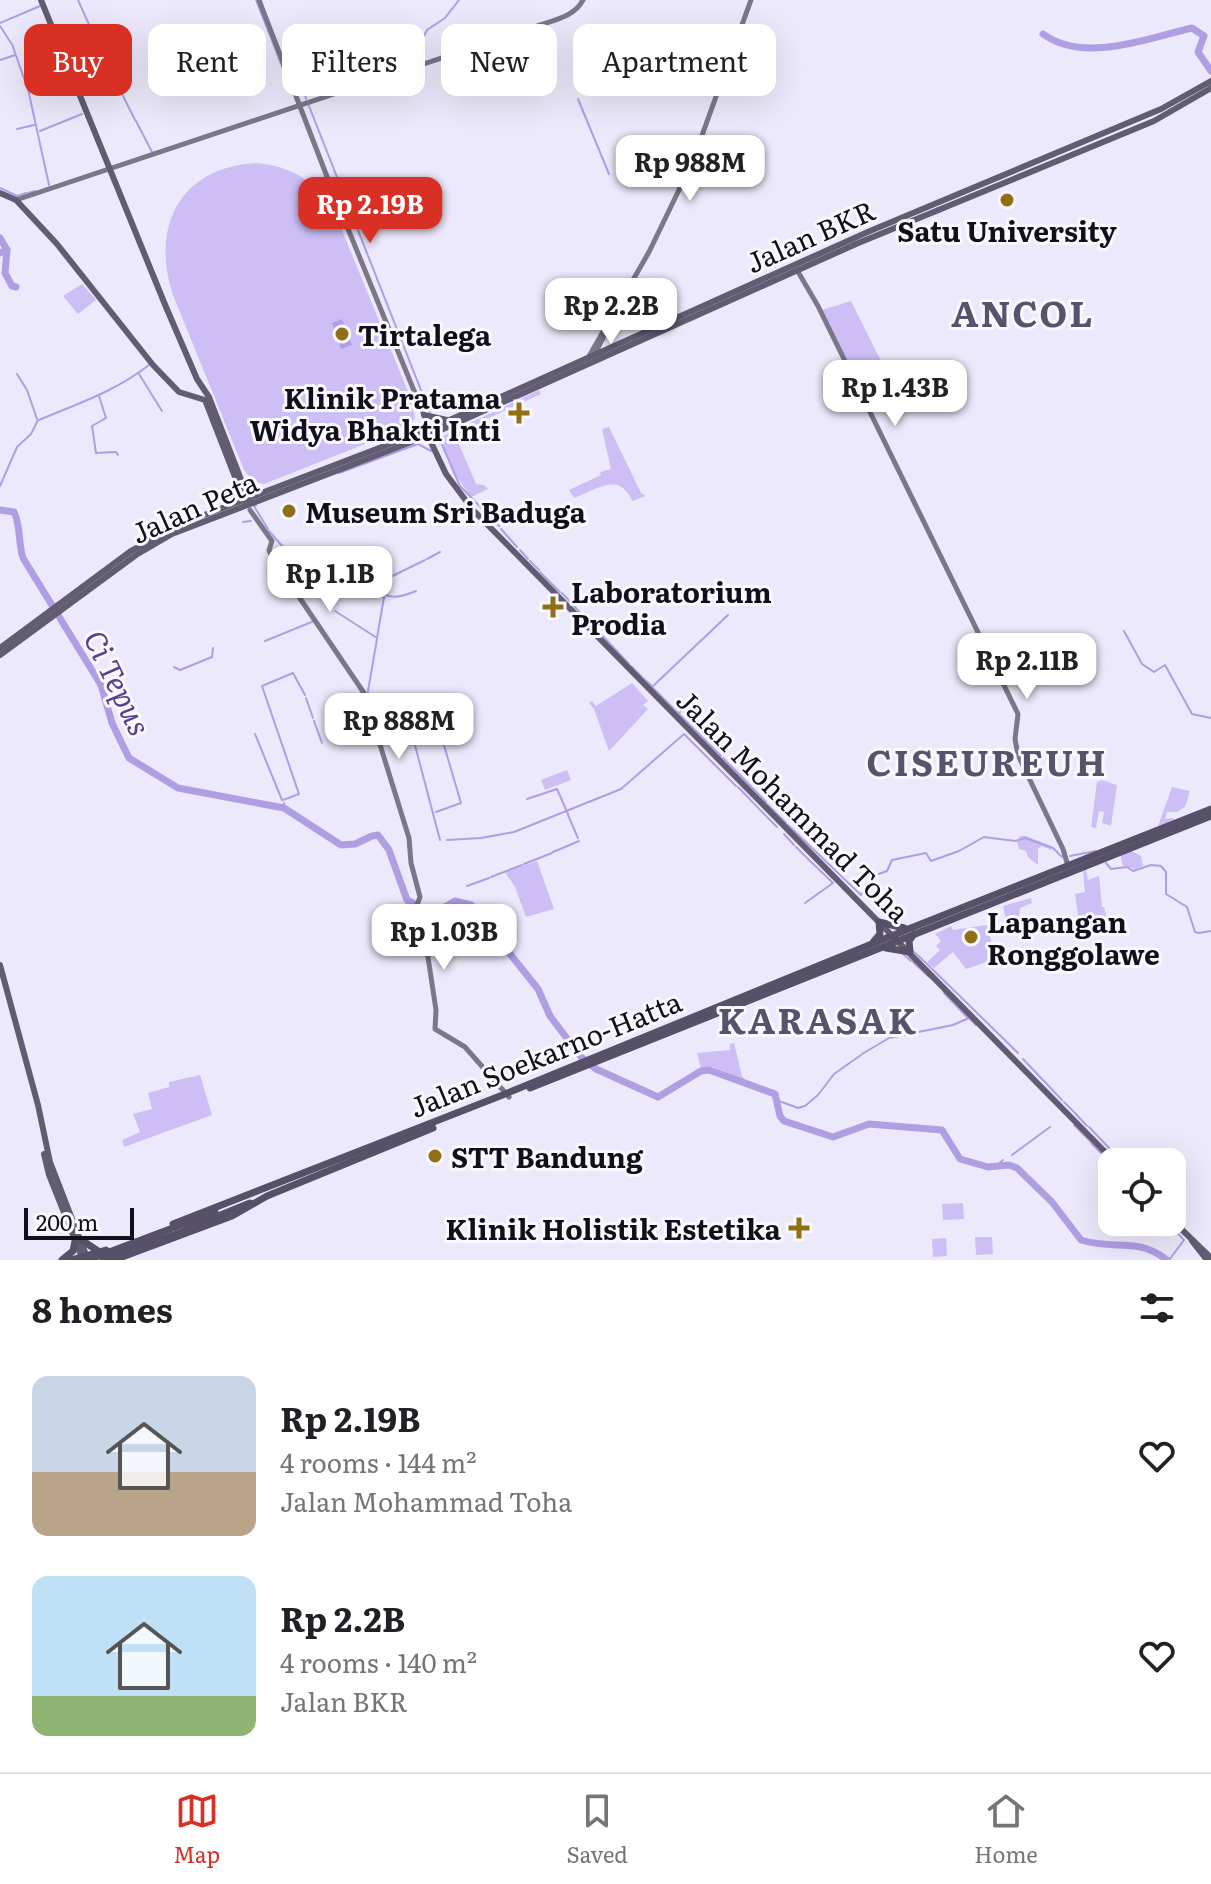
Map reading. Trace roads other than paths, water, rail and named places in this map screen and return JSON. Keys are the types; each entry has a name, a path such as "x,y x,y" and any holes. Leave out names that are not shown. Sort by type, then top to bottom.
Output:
{"highway":[{"name":"Jalan Soekarno-Hatta","path":"912,931 1067,860 1210,813"},
{"name":"Jalan Soekarno-Hatta","path":"71,1260 102,1256 134,1239 264,1194 1210,813"},
{"path":"879,922 912,931 910,952 890,947 870,948 879,936 879,922"},
{"name":"Jalan Soekarno-Hatta","path":"114,1260 238,1214 264,1194"},
{"path":"86,1259 217,1214 264,1194"},
{"path":"62,1260 73,1251 78,1240 102,1256 182,1232 217,1214"},
{"path":"134,1239 133,1248 140,1252"}],"main road":[{"path":"41,0 248,502 272,541 269,551 364,693 409,838 411,863 420,891 413,925 426,944 436,1010 435,1029 465,1047 507,1095"},
{"name":"Jalan Mohammad Toha","path":"259,0 435,447 460,495 1101,1148"},
{"path":"16,200 570,14 578,9 583,0"},
{"path":"592,359 692,163 751,0"},
{"name":"Jalan BKR","path":"429,432 444,429 621,343 1133,122 1183,99 1211,81"},
{"name":"Jalan BKR","path":"429,432 449,420 796,268 1154,121 1211,88"},
{"path":"0,193 16,200 75,265 153,365 179,392 209,403"},
{"path":"796,268 820,310 1018,714 1015,739 1018,755 1067,860"},
{"path":"592,359 612,319"},
{"path":"607,330 612,339 621,343"},
{"path":"193,396 198,389 197,379"},
{"path":"444,429 438,435 435,447 414,438 422,414 449,420"},
{"name":"Jalan Peta","path":"248,502 261,492 429,432"},
{"path":"224,440 244,485 248,502"},
{"name":"Jalan Peta","path":"0,655 145,542 186,522 248,502 325,470"},
{"path":"244,485 261,492"},
{"name":"Jalan Peta","path":"0,648 54,612"},
{"path":"0,965 38,1105 48,1155 78,1240"},
{"path":"0,980 35,1107 47,1169 86,1259"},
{"path":"1186,1235 1209,1259"}],"waterway":[{"path":"78,0 89,24"},
{"path":"256,0 282,66"},
{"path":"306,99 304,90 319,84 350,80 367,71 398,63 422,40 427,30 445,18 459,0"},
{"path":"0,23 40,6"},
{"path":"0,26 11,43"},
{"path":"1043,34 1059,43 1097,48 1192,28 1204,36 1198,52 1211,71"},
{"path":"12,44 24,78"},
{"path":"0,60 15,55"},
{"path":"30,96 49,185"},
{"path":"123,96 135,120"},
{"path":"578,99 609,174"},
{"path":"309,106 430,413"},
{"path":"40,131 82,114"},
{"path":"136,121 152,152"},
{"path":"17,129 34,125"},
{"path":"0,188 17,196 26,193"},
{"path":"28,193 35,191"},
{"path":"0,238 7,250 0,253"},
{"path":"7,250 5,273 12,286 16,287"},
{"path":"39,420 110,390 149,365"},
{"path":"17,374 27,390 37,419"},
{"path":"139,374 162,411"},
{"path":"99,396 106,418 92,426 96,453 116,452 118,455"},
{"path":"0,486 17,447 31,434 38,420"},
{"path":"440,440 460,486 499,526"},
{"path":"339,473 418,444 431,451"},
{"path":"256,505 268,529"},
{"name":"Ci Tepus","path":"0,510 14,512 23,558 101,685 112,723 129,758 178,788 284,808 341,845 355,844 378,835 389,850 407,900 413,903 419,917 424,919 455,901 471,905 538,989 550,1016 581,1057 596,1069 658,1097 701,1071 709,1070 775,1094 784,1121 833,1137 869,1124 942,1130 960,1159 988,1167 1009,1165 1017,1168 1052,1202 1081,1240 1145,1248 1167,1260"},
{"path":"243,522 251,521"},
{"path":"501,529 517,547"},
{"path":"269,531 283,547 315,570"},
{"path":"520,550 528,559"},
{"path":"427,559 440,552"},
{"path":"374,585 425,560"},
{"path":"530,561 539,570"},
{"path":"317,571 353,584"},
{"path":"540,572 560,592"},
{"path":"356,584 373,585"},
{"path":"375,586 384,594 394,597 416,591"},
{"path":"562,593 597,631"},
{"path":"335,611 377,638 384,597"},
{"path":"652,687 728,615"},
{"path":"265,641 314,621"},
{"path":"1124,631 1142,664 1154,672 1165,665 1192,714 1211,718"},
{"path":"599,632 629,664"},
{"path":"368,691 377,639"},
{"path":"174,667 180,670 212,657 213,648"},
{"path":"631,666 642,677"},
{"path":"283,800 299,794 262,686 293,673 305,695"},
{"path":"643,678 652,686"},
{"path":"653,688 662,697"},
{"path":"368,693 378,729"},
{"path":"402,696 440,840"},
{"path":"662,697 678,713"},
{"path":"306,698 313,718"},
{"path":"679,713 689,702"},
{"path":"678,713 721,756"},
{"path":"314,721 322,743"},
{"path":"379,733 381,740"},
{"path":"255,734 282,800"},
{"path":"447,840 514,832 621,789 684,734"},
{"path":"685,735 736,786"},
{"path":"436,812 461,803 443,742"},
{"path":"723,758 737,772"},
{"path":"738,773 766,802"},
{"path":"738,787 766,816"},
{"path":"527,799 557,789 568,814"},
{"name":"Ci Tepus","path":"284,803 284,808"},
{"path":"767,804 779,816"},
{"path":"568,815 578,838"},
{"path":"767,817 777,827"},
{"path":"780,817 786,823"},
{"path":"788,825 861,895 873,876 887,871 892,860 926,853 931,861 959,851 984,837 1015,841 1025,838 1053,848 1062,857"},
{"path":"784,834 794,845"},
{"path":"553,852 579,841"},
{"path":"796,847 805,856"},
{"path":"1070,856 1096,851"},
{"path":"524,864 552,853"},
{"path":"805,903 833,883 806,857"},
{"path":"1106,863 1111,869 1127,867 1133,871 1151,865 1161,866 1166,872 1166,894 1187,907 1195,932 1211,931"},
{"path":"491,877 522,865"},
{"path":"467,886 489,878"},
{"path":"913,951 926,963"},
{"path":"903,954 911,961"},
{"path":"913,962 929,977"},
{"path":"927,964 1018,1053"},
{"path":"944,993 968,1018"},
{"path":"862,1054 889,1038 953,1025 969,1018"},
{"path":"970,1019 976,1025"},
{"path":"779,1101 798,1108 805,1106 834,1074 861,1055"},
{"path":"1023,1059 1062,1100"},
{"path":"1064,1102 1073,1111"},
{"path":"1074,1112 1087,1126"},
{"path":"1074,1125 1090,1141"},
{"path":"1012,1155 1050,1127"},
{"path":"1089,1127 1109,1148"},
{"path":"1091,1143 1098,1150"},
{"name":"Ci Tepus","path":"996,1166 1003,1160"},
{"path":"1169,1260 1184,1240 1180,1236"}],"place":[{"name":"Satu University","path":"1007,200"},
{"name":"Tirtalega","path":"342,334"},
{"name":"Klinik Pratama Widya Bhakti Inti","path":"519,413"},
{"name":"Museum Sri Baduga","path":"289,511"},
{"name":"Laboratorium Prodia","path":"553,607"},
{"name":"Lapangan Ronggolawe","path":"971,937"},
{"name":"STT Bandung","path":"435,1156"},
{"name":"Klinik Holistik Estetika","path":"799,1228"}],"district":[{"name":"ANCOL","path":"1023,311"},
{"name":"CISEUREUH","path":"987,760"},
{"name":"KARASAK","path":"818,1018"}]}
